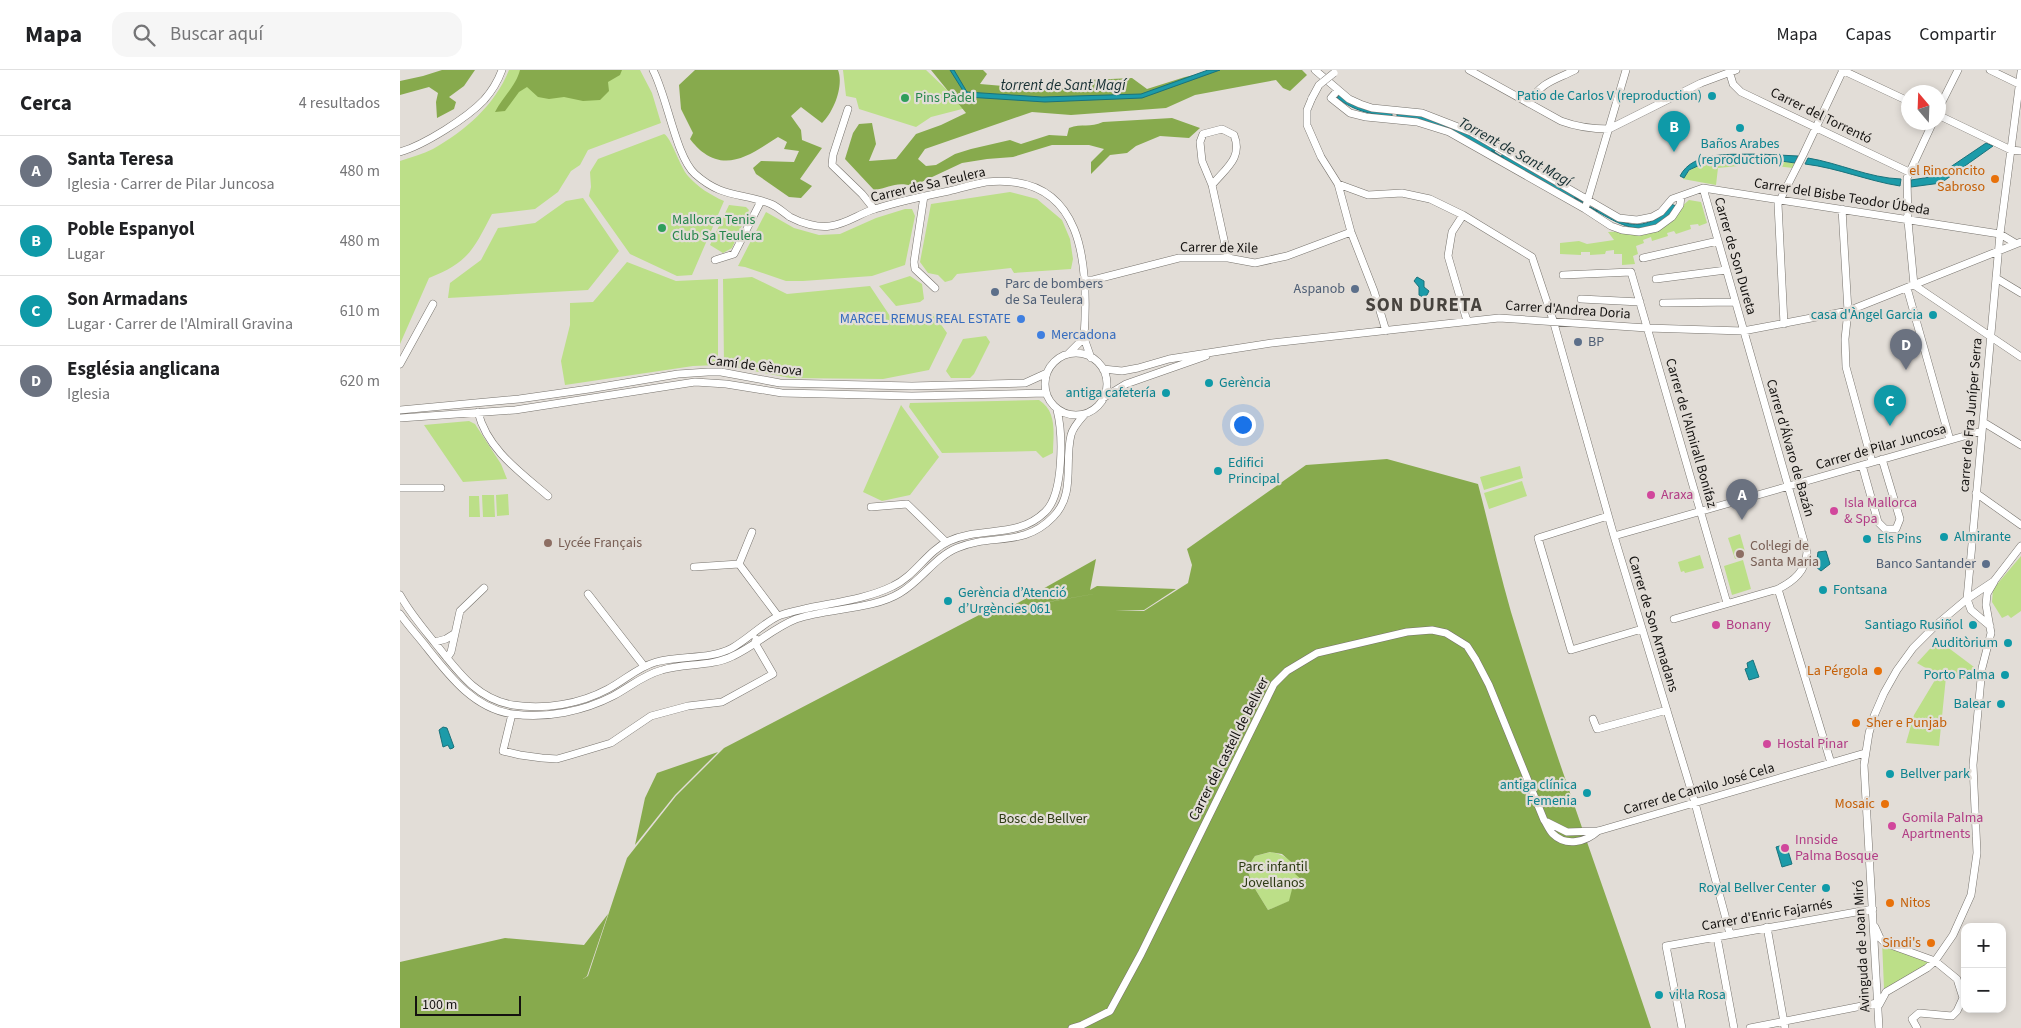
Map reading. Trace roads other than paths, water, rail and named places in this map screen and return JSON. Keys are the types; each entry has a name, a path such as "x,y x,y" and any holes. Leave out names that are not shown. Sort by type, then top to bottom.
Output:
{"street":[{"path":"400,152 429,139 474,109 496,85 502,70"},
{"name":"Carrer de Sa Teulera","path":"653,70 685,159 694,173 714,188 730,195 773,205 792,217 814,226 828,227 844,224 874,209 986,182 1014,183 1032,187 1052,198 1063,208 1073,224 1081,246 1086,318 1084,338 1091,358"},
{"path":"1315,70 1349,99 1372,108 1431,116 1472,132 1498,154 1586,204 1611,226 1622,230 1639,232 1657,228 1672,217 1680,206 1680,196 1672,199 1662,212 1652,216 1627,220 1619,218 1586,204 1498,154 1449,132 1416,122 1350,113 1331,98 1338,90"},
{"path":"1469,70 1561,121 1578,127 1609,129 1701,83 1733,72"},
{"path":"1528,103 1536,91 1547,82 1575,70"},
{"path":"1586,204 1626,70"},
{"path":"1784,324 1778,204 1816,128 1842,70 1901,98"},
{"path":"1946,94 1958,70"},
{"path":"1990,70 2020,85"},
{"path":"1337,71 1320,85 1312,98 1307,110 1307,126 1321,157 1338,184 1351,232 1374,291 1386,331"},
{"name":"Carrer del Torrentó","path":"1733,72 1733,84 1741,92 1908,175"},
{"name":"carrer de Fra Juníper Serra","path":"1967,599 2000,234 2021,72"},
{"path":"848,109 832,165 862,194 874,209"},
{"path":"1946,118 2011,150 2021,151"},
{"path":"1212,185 1237,155 1238,148 1234,135 1222,129 1203,134 1200,142 1202,161 1212,185 1228,258"},
{"path":"1929,130 1908,175 1910,286 1950,440"},
{"name":"Carrer de Son Armadans","path":"1338,184 1368,194 1402,193 1430,199 1463,215 1532,257 1553,320 1608,516 1695,803 1730,934"},
{"name":"Carrer del Bisbe Teodor Úbeda","path":"1680,196 1703,188 2000,234"},
{"name":"Carrer de Son Dureta","path":"1703,188 1743,331"},
{"path":"924,196 914,262 915,269 936,288"},
{"path":"715,260 734,254 761,201"},
{"path":"1842,209 1848,311 1845,339 1846,367 1872,462"},
{"path":"1463,215 1452,232 1448,256 1467,321"},
{"name":"Carrer de Xile","path":"1084,280 1093,280 1179,258 1228,258 1254,262 1287,256 1351,232"},
{"path":"2000,234 2018,242"},
{"path":"1644,258 1718,241"},
{"name":"Carrer d'Andrea Doria","path":"1103,369 1130,370 1169,359 1228,350 1500,318 1553,320 1647,328 1743,331 1848,311 2018,242"},
{"path":"1656,279 1726,270"},
{"name":"Carrer de l'Almirall Bonifaz","path":"1563,275 1631,272 1727,603"},
{"path":"1996,278 2021,294"},
{"path":"1910,286 2021,356"},
{"path":"1581,298 1640,302"},
{"path":"1663,303 1735,302"},
{"path":"400,364 433,304"},
{"name":"Carrer d'Álvaro de Bazán","path":"1674,619 1778,589 1791,583 1799,574 1806,561 1806,552 1788,486 1743,331"},
{"path":"1068,354 1078,354 1091,358 1103,369 1106,379 1106,389 1103,398 1096,408 1084,414 1066,414 1057,410 1050,402 1044,383 1052,364 1068,354 1084,338"},
{"path":"1103,398 1126,384 1169,368 1228,350"},
{"name":"Camí de Gènova","path":"400,410 519,399 590,390 678,374 708,372 721,372 780,384 912,386 1024,383 1047,373"},
{"name":"Camí de Gènova","path":"400,418 515,410 695,382 726,384 782,393 912,396 1046,393"},
{"path":"400,595 409,611 461,676 485,695 501,702 535,708 585,700 608,689 644,666 677,657 713,654 730,649 778,616 870,596 895,585 913,572 946,542 970,533 1016,530 1032,523 1046,511 1055,497 1059,481 1060,435 1057,410"},
{"path":"478,412 482,425 495,446 515,468 548,496"},
{"path":"400,614 453,680 468,694 498,710 512,714 535,715 562,713 586,707 612,696 648,674 678,665 714,662 733,657 783,625 810,616 873,603 900,593 951,550 966,544 1019,538 1037,530 1056,513 1064,499 1069,481 1070,436 1084,414"},
{"path":"1983,422 2021,446"},
{"name":"Carrer de Pilar Juncosa","path":"1614,536 1982,431"},
{"path":"1862,465 1878,522 1885,529 1896,529 1900,519 1882,459"},
{"path":"400,488 441,488"},
{"path":"1976,493 2021,525"},
{"path":"871,506 907,504 946,542 959,543 974,538 980,541"},
{"path":"1608,516 1538,538 1571,650 1642,629"},
{"path":"739,564 752,532"},
{"path":"925,572 925,567 942,552 946,542"},
{"path":"1750,1028 1784,1025 1877,1006 1886,992 1927,968 1949,941 1966,910 1974,882 1977,853 1973,765 1982,668 1991,633 1986,605 1987,594 1994,581 2021,546"},
{"path":"694,567 739,564"},
{"path":"739,564 778,616 789,618 802,613 810,616"},
{"name":"Avinguda de Joan Miró","path":"1880,1028 1877,1006 1875,925 1865,752 1869,733 1878,704 1897,670 1913,648 1967,599 1994,581"},
{"path":"468,694 465,686 456,678 450,668 447,658 460,611 484,588"},
{"path":"1778,589 1831,763"},
{"path":"588,594 644,666 655,667 673,663 678,665"},
{"path":"1967,599 1971,610 1990,626"},
{"path":"512,714 503,751 542,758 556,758 611,742 650,716 688,706 722,702 773,674 755,643 756,638 772,627 778,616"},
{"path":"410,627 420,632 438,654 447,658"},
{"name":"Carrer del castell de Bellver","path":"1072,1028 1082,1026 1110,1011 1141,954 1274,684 1287,671 1317,653 1407,632 1432,630 1446,633 1467,646 1488,685 1544,820"},
{"path":"435,642 446,639 454,634"},
{"path":"612,696 618,688 636,677 644,666"},
{"path":"1593,719 1597,729 1666,710"},
{"name":"Carrer de Camilo José Cela","path":"1544,820 1556,828 1567,832 1598,831 1865,752"},
{"name":"Carrer d'Enric Fajarnés","path":"1682,1028 1666,946 1873,909"},
{"path":"1875,925 1884,943 1935,960 1957,979 1964,998 1957,1011 1952,1016 1919,1013 1912,1019 1920,1028"},
{"path":"1767,927 1784,1025"},
{"path":"1717,937 1734,1028"}],"water":[{"path":"950,70 954,70 967,92 1042,97 1141,94 1208,70 1220,70 1142,98 1045,102 967,97"},
{"path":"1340,94 1392,112 1392,117 1356,109 1337,98"},
{"path":"1397,112 1424,115 1445,122 1496,148 1493,154 1448,129 1425,122 1397,117"},
{"path":"1986,143 1993,146 1941,183 1911,187 1911,180 1937,176"},
{"path":"1503,153 1579,196 1577,201 1501,157"},
{"path":"1759,154 1798,156 1795,163 1767,159 1702,164 1689,170 1684,178 1680,176 1694,162 1704,158"},
{"path":"1808,158 1877,176 1901,179 1900,186 1829,168 1805,164"},
{"path":"1671,204 1676,206 1667,217 1648,228 1628,226 1596,211 1598,207 1622,222 1639,224 1658,218"},
{"path":"1417,277 1424,281 1424,287 1429,291 1423,297 1419,295 1419,287 1414,281"},
{"path":"1826,551 1830,564 1821,571 1816,567 1818,552"},
{"path":"1753,660 1759,677 1749,680 1745,669 1748,668 1747,663"},
{"path":"443,727 447,728 453,748 450,749 448,745 443,747 439,730"},
{"path":"1786,844 1792,864 1782,867 1776,847"}],"waterway":[{"name":"Torrent de Sant Magí","path":"1492,151 1503,158"},
{"name":"Torrent de Sant Magí","path":"1575,198 1584,203"},
{"name":"Torrent de Sant Magí","path":"1588,206 1597,211"}],"place":[{"name":"Patio de Carlos V (reproduction)","path":"1712,96"},
{"name":"Pins Pàdel","path":"905,98"},
{"name":"Baños Arabes (reproduction)","path":"1740,128"},
{"name":"Poble Espanyol","path":"1674,152"},
{"name":"el Rinconcito Sabroso","path":"1995,179"},
{"name":"Mallorca Tenis Club Sa Teulera","path":"662,228"},
{"name":"Aspanob","path":"1355,289"},
{"name":"Parc de bombers de Sa Teulera","path":"995,292"},
{"name":"casa d'Àngel Garcia","path":"1933,315"},
{"name":"MARCEL REMUS REAL ESTATE","path":"1021,319"},
{"name":"Mercadona","path":"1041,335"},
{"name":"BP","path":"1578,342"},
{"name":"Església anglicana","path":"1906,370"},
{"name":"Gerència","path":"1209,383"},
{"name":"antiga cafetería","path":"1166,393"},
{"name":"Son Armadans","path":"1890,426"},
{"name":"Edifici Principal","path":"1218,471"},
{"name":"Araxa","path":"1651,495"},
{"name":"Isla Mallorca & Spa","path":"1834,511"},
{"name":"Santa Teresa","path":"1742,520"},
{"name":"Almirante","path":"1944,537"},
{"name":"Els Pins","path":"1867,539"},
{"name":"Lycée Français","path":"548,543"},
{"name":"Col·legi de Santa Maria","path":"1740,554"},
{"name":"Banco Santander","path":"1986,564"},
{"name":"Fontsana","path":"1823,590"},
{"name":"Gerència d’Atenció d’Urgències 061","path":"948,601"},
{"name":"Bonany","path":"1716,625"},
{"name":"Santiago Rusiñol","path":"1973,625"},
{"name":"Auditòrium","path":"2008,643"},
{"name":"La Pérgola","path":"1878,671"},
{"name":"Porto Palma","path":"2005,675"},
{"name":"Balear","path":"2001,704"},
{"name":"Sher e Punjab","path":"1856,723"},
{"name":"Hostal Pinar","path":"1767,744"},
{"name":"Bellver park","path":"1890,774"},
{"name":"antiga clínica Femenia","path":"1587,793"},
{"name":"Mosaic","path":"1885,804"},
{"name":"Gomila Palma Apartments","path":"1892,826"},
{"name":"Innside Palma Bosque","path":"1785,848"},
{"name":"Royal Bellver Center","path":"1826,888"},
{"name":"Nitos","path":"1890,903"},
{"name":"Sindi's","path":"1931,943"},
{"name":"vil·la Rosa","path":"1659,995"}],"district":[{"name":"SON DURETA","path":"1424,305"}],"water label":[{"name":"torrent de Sant Magí","path":"1063,85"}],"park label":[{"name":"Bosc de Bellver","path":"1043,819"},
{"name":"Parc infantil Jovellanos","path":"1273,876"}]}
